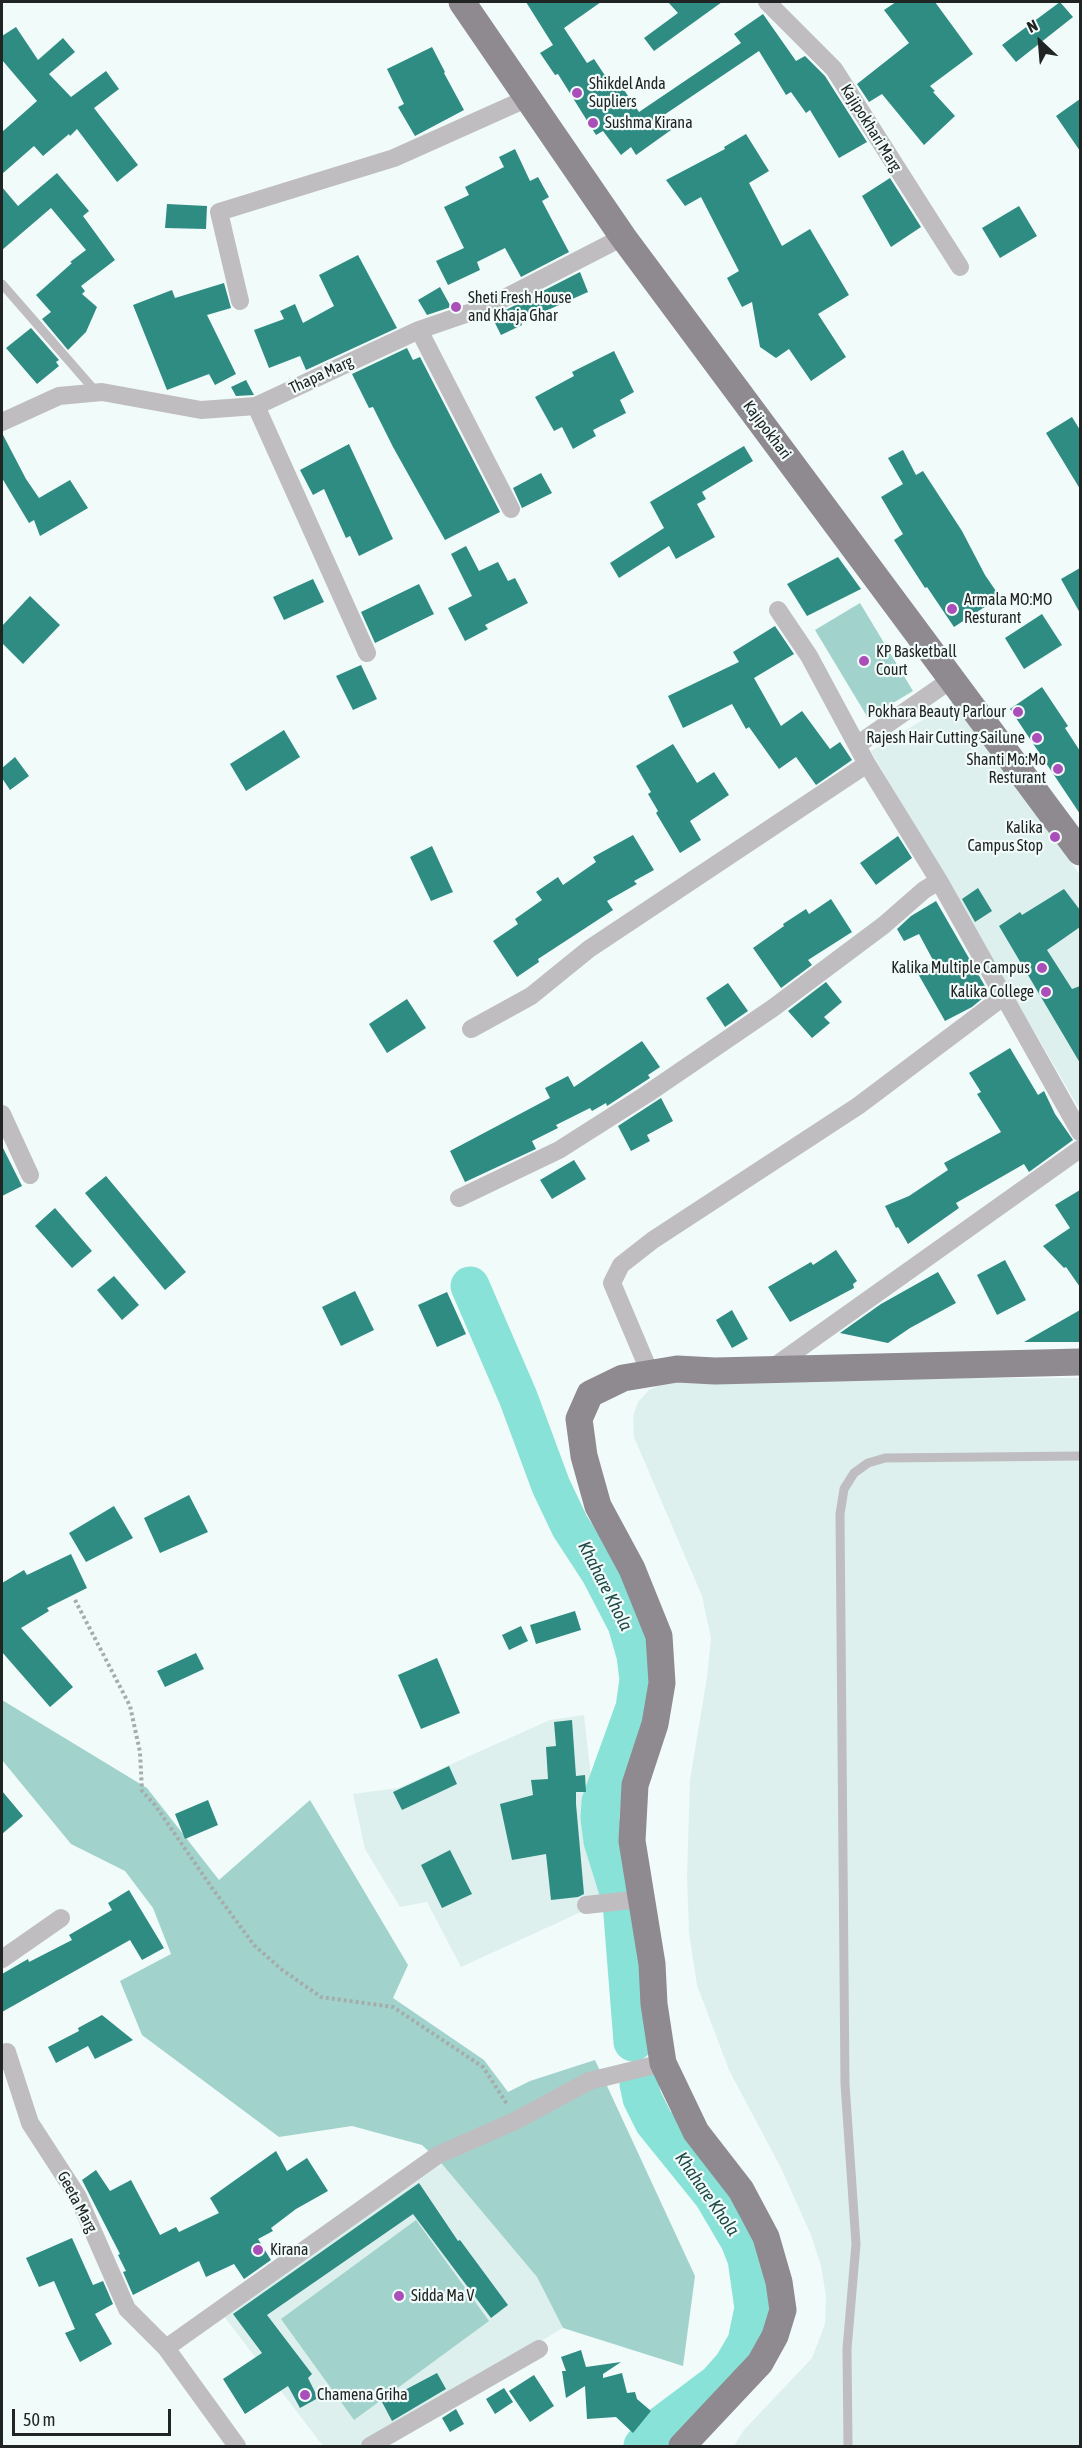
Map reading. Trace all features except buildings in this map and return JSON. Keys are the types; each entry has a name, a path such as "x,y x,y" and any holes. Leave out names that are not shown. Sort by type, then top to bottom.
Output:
{"main road":[{"name":"Kajipokhari","path":"462,2 623,237 1080,852"},
{"path":"682,2446 760,2363 775,2336 783,2310 779,2282 766,2237 741,2190 696,2132 663,2063 632,1841 635,1785 655,1724 662,1683 659,1636 632,1569 598,1506 584,1456 579,1419 590,1394 623,1378 677,1369 715,1371 1080,1362"}],"street":[{"name":"Kajipokhari Marg","path":"767,2 834,69 960,267"},
{"path":"240,301 219,212 394,158 528,98"},
{"name":"Thapa Marg","path":"2,422 58,396 97,393 201,410 256,405 418,330 489,306 623,237"},
{"path":"418,330 512,509"},
{"path":"256,405 367,653"},
{"path":"778,610 809,656 867,764 939,881 1080,1132"},
{"path":"857,745 951,679"},
{"path":"471,1029 531,996 589,949 867,764"},
{"path":"459,1198 559,1150 646,1094 773,1008 884,925 924,890 939,881"},
{"path":"651,1373 612,1284 621,1265 654,1240 858,1106 1003,998"},
{"path":"2,1114 30,1175"},
{"path":"770,1370 1080,1149"},
{"path":"586,1905 641,1899"},
{"path":"2,1959 61,1918"},
{"name":"Geeta Marg","path":"3,2050 30,2123 78,2197 127,2309 166,2348 237,2446"},
{"path":"166,2348 438,2155 517,2120 589,2082 663,2063"},
{"path":"370,2446 538,2349"}],"lane":[{"path":"2,284 97,393"},
{"path":"848,2446 848,2349 856,2244 845,2084 840,1525 844,1489 854,1473 868,1463 885,1458 1080,1456"}],"path":[{"path":"75,1600 130,1706 140,1752 142,1791 155,1805 212,1888 255,1945 281,1969 321,1997 393,2007 483,2067 517,2120"}],"shaded area":[{"name":"Kalika College","path":"956,700 1080,875 1080,1110 871,751"},
{"path":"1080,1378 1080,2446 734,2446 744,2430 812,2358 825,2324 826,2296 821,2266 811,2235 781,2168 729,2070 697,1985 689,1933 687,1876 690,1780 711,1638 702,1596 634,1437 633,1416 638,1402 649,1390 664,1383 691,1379"},
{"path":"584,1715 605,1901 461,1967 427,1902 400,1907 365,1849 353,1794 398,1788 550,1720"},
{"name":"Sidda Ma V","path":"442,2164 537,2277 563,2328 366,2446 323,2446 223,2315"}],"green space":[{"name":"KP Basketball Court","path":"860,603 913,691 868,718 815,630"},
{"path":"2,1700 147,1788 219,1880 310,1800 408,1965 393,1998 484,2060 508,2092 530,2081 595,2060 695,2276 683,2366 563,2328 537,2277 442,2164 422,2145 352,2126 279,2137 142,2035 120,1981 171,1954 153,1908 125,1871 71,1844 2,1760"},
{"path":"416,2220 489,2321 354,2420 281,2319"}],"waterway":[{"name":"Khahare Khola","path":"470,1286 518,1397 551,1486 570,1526 600,1572 627,1624 636,1655 639,1680 635,1708 601,1802 600,1818 603,1841 622,1902 633,2042"},
{"name":"Khahare Khola","path":"639,2084 642,2098 654,2122 713,2195 740,2241 747,2259 754,2308 747,2342 733,2366 718,2383 658,2428 643,2446"}],"place":[{"name":"Shikdel Anda Supliers","path":"577,93"},
{"name":"Sushma Kirana","path":"593,123"},
{"name":"Sheti Fresh House and Khaja Ghar","path":"456,307"},
{"name":"Armala MO:MO Resturant","path":"952,609"},
{"name":"KP Basketball Court","path":"864,661"},
{"name":"Pokhara Beauty Parlour","path":"1018,712"},
{"name":"Rajesh Hair Cutting Sailune","path":"1037,738"},
{"name":"Shanti Mo:Mo Resturant","path":"1058,769"},
{"name":"Kalika Campus Stop","path":"1055,837"},
{"name":"Kalika Multiple Campus","path":"1042,968"},
{"name":"Kalika College","path":"1046,992"},
{"name":"Kirana","path":"258,2250"},
{"name":"Sidda Ma V","path":"399,2296"},
{"name":"Chamena Griha","path":"305,2395"}]}
